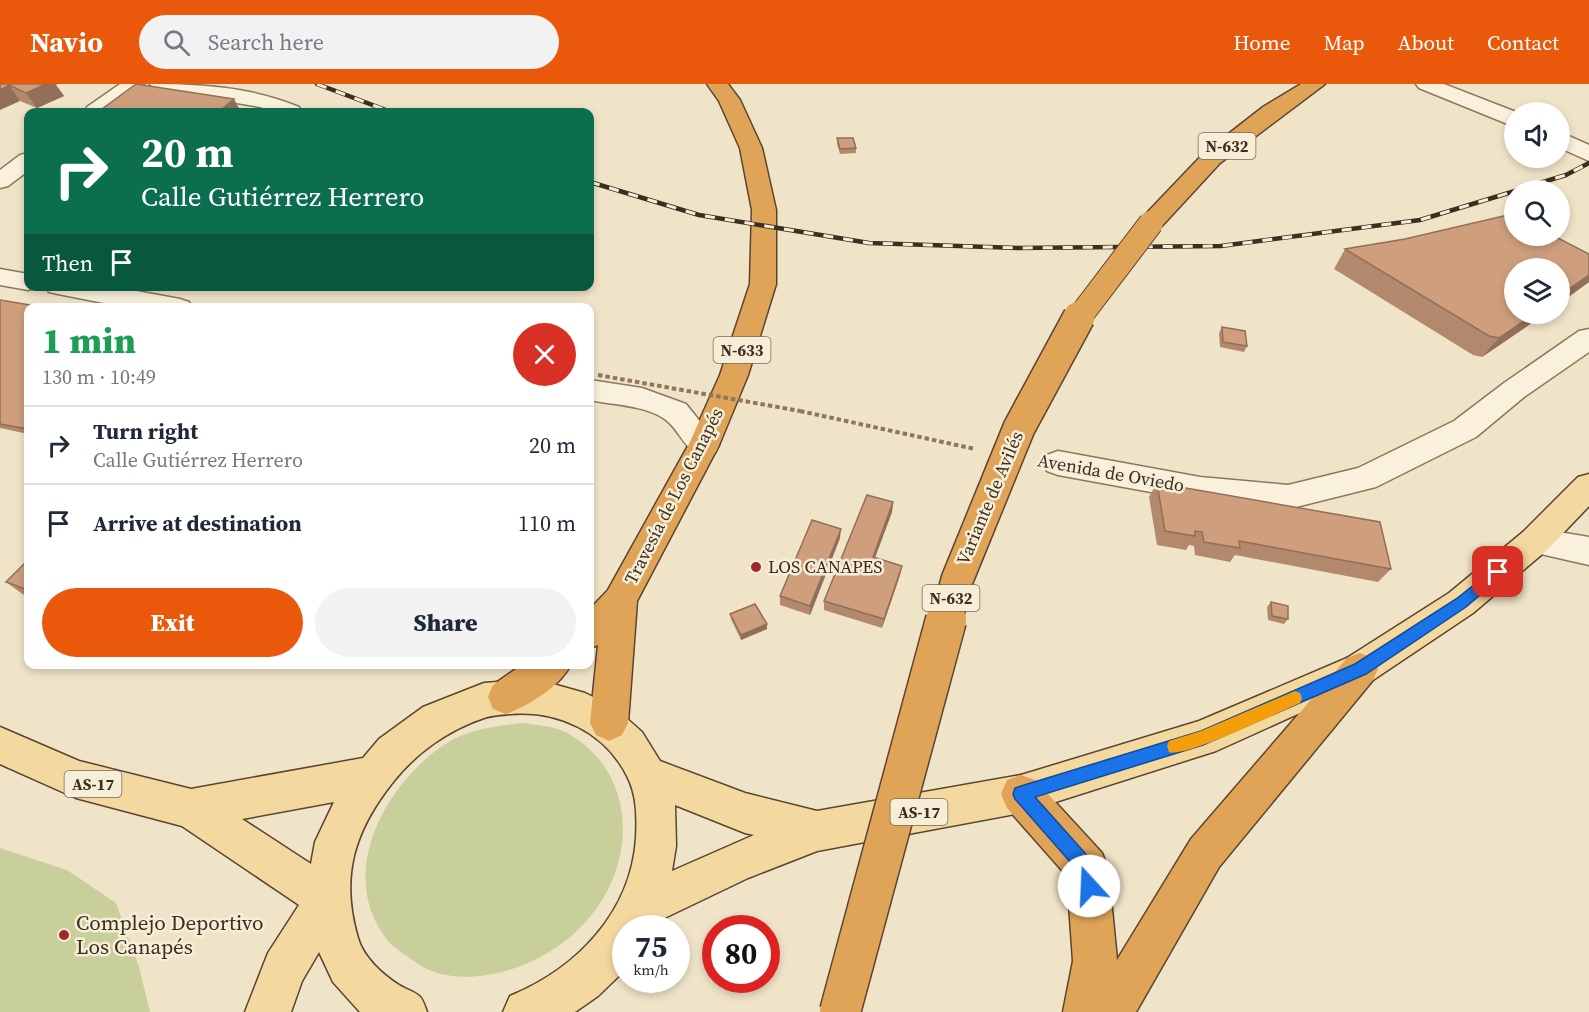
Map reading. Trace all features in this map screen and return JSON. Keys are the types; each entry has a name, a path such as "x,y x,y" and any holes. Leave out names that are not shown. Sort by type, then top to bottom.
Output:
{"highway":[{"name":"Travesía de Los Canapés","path":"620,600 704,445 734,375 762,284 764,210 751,148 729,100 717,84"},
{"name":"Variante de Avilés","path":"840,1012 957,580 1019,428 1076,321 1151,223 1212,158 1271,112 1315,84"},
{"name":"N-633","path":"594,629 620,600"},
{"name":"N-633","path":"609,723 620,600"},
{"path":"506,697 546,669"},
{"path":"1112,1012 1204,853 1360,669"},
{"path":"1021,794 1087,868 1095,961 1086,1012"}],"main road":[{"name":"AS-17","path":"643,915 738,862 817,831 1021,794 1203,738 1360,669 1461,603 1535,541 1589,486"},
{"name":"AS-17","path":"404,1012 381,1003 344,963 332,932 327,899 330,861 341,823 369,776 408,738 451,712 506,697 538,696 568,702 609,723 631,744 648,775 658,812 657,853 634,915"},
{"name":"AS-17","path":"0,745 76,779 191,808 327,899"},
{"name":"AS-17","path":"648,775 745,813 817,831"},
{"name":"AS-17","path":"191,808 369,776"},
{"path":"268,1012 284,969 327,899"},
{"name":"AS-17","path":"526,1012 571,989 601,963 612,948"}],"street":[{"path":"101,108 135,84"},
{"path":"160,84 265,101 282,108"},
{"path":"1426,84 1504,116"},
{"path":"1572,145 1589,126"},
{"path":"0,181 24,163"},
{"path":"0,277 24,281"},
{"path":"86,291 152,303"},
{"name":"Avenida de Oviedo","path":"1058,463 1200,489 1288,497 1365,478 1465,429 1514,390 1589,338"},
{"path":"594,383 676,412 704,445"},
{"path":"1535,541 1589,551"}],"path":[{"path":"594,383 800,411 981,450"}],"green space":[{"path":"523,723 563,731 586,746 603,765 615,787 622,811 623,836 619,861 610,886 586,922 548,953 534,961 503,972 459,977 439,974 422,966 391,945 373,916 366,889 367,861 374,833 386,807 403,783 423,761 445,744 473,732"},
{"name":"Complejo Deportivo Los Canapés","path":"0,848 67,870 116,903 139,967 150,1012 0,1012"}],"building":[{"path":"0,84 46,84 26,93 9,85 0,90"},
{"path":"136,84 234,99 223,108 103,108"},
{"path":"837,138 853,138 856,148 840,149"},
{"path":"1504,216 1504,246 1570,244 1589,254 1589,275 1570,288 1570,258 1504,258 1504,324 1519,324 1499,338 1489,336 1345,249 1405,239"},
{"path":"0,300 24,304 24,428 0,424"},
{"path":"1222,327 1245,331 1247,346 1223,342"},
{"path":"1157,483 1380,522 1391,569 1239,541 1240,548 1204,542 1202,532 1195,531 1195,536 1165,531"},
{"path":"867,495 893,502 873,557 902,566 884,619 824,601"},
{"path":"812,520 841,529 810,606 780,596"},
{"path":"24,564 24,589 6,582"},
{"path":"1271,602 1288,606 1288,619 1272,616"},
{"path":"755,604 767,624 741,635 730,614"}],"railway":[{"path":"317,84 380,108"},
{"path":"1550,180 1566,175 1589,163"},
{"path":"594,183 699,215 869,243 1018,248 1221,246 1420,220 1504,194"}],"slow traffic":[{"path":"1175,746 1203,738 1295,698"}],"place":[{"name":"LOS CANAPES","path":"756,567"},
{"name":"Complejo Deportivo Los Canapés","path":"64,935"}],"route":[{"path":"1089,886 1087,868 1021,794 1203,738 1360,669 1461,603 1498,572"}]}
